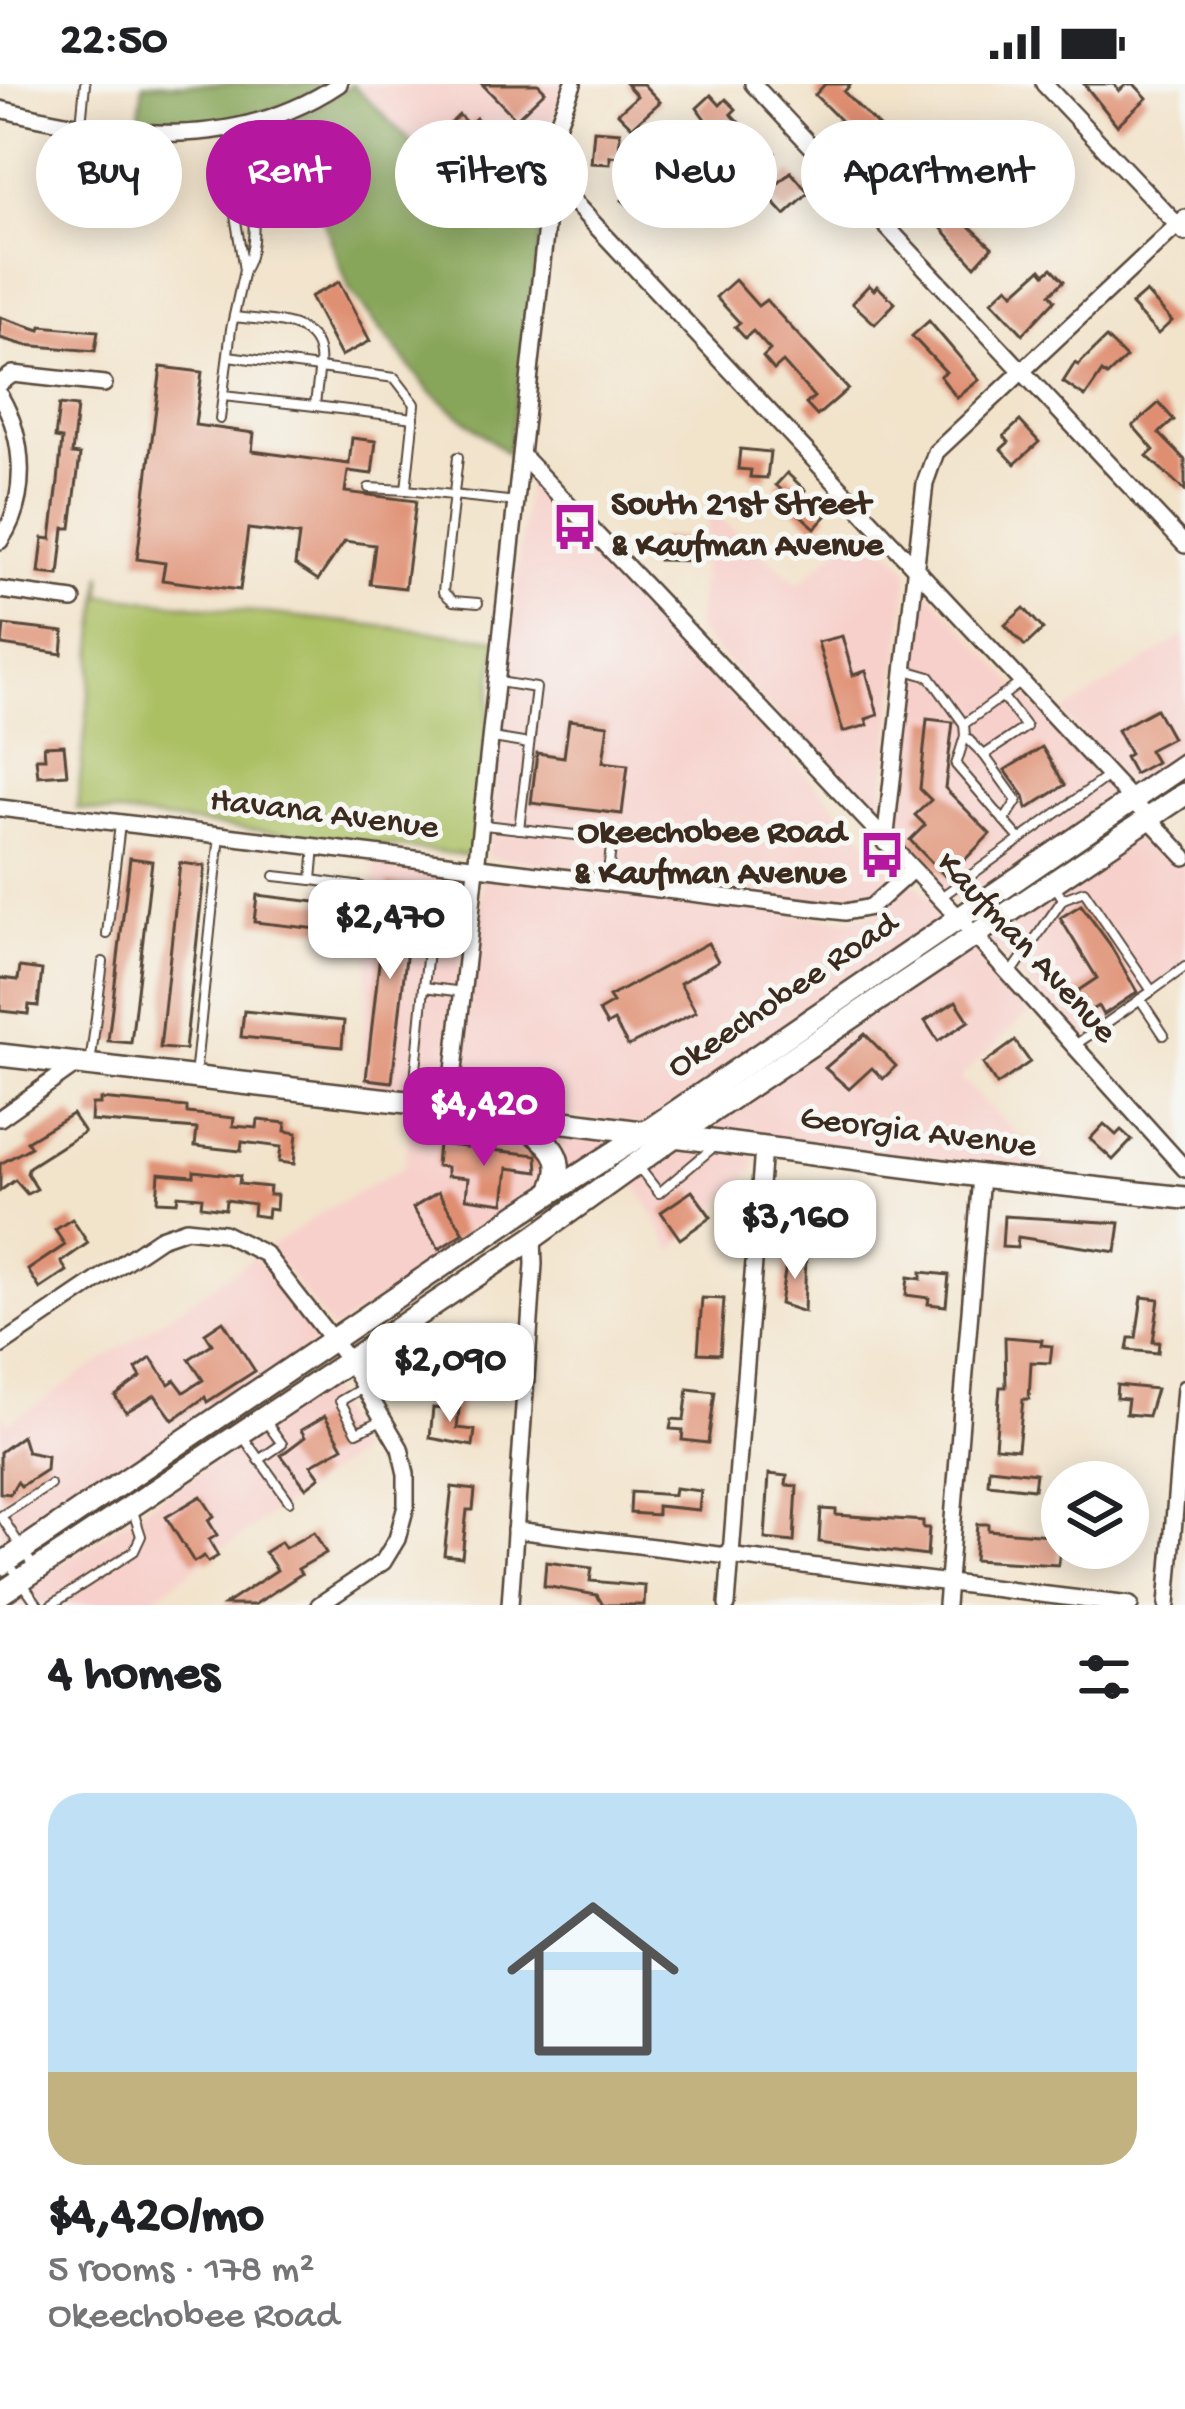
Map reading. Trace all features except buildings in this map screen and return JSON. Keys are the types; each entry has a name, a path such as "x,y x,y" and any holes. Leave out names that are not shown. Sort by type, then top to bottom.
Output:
{"main road":[{"name":"Okeechobee Road","path":"0,1594 974,936 1058,890 1185,764"},
{"name":"Okeechobee Road","path":"10,1558 643,1134 1026,870 1141,809 1185,794"},
{"name":"Georgia Avenue","path":"0,1055 1185,1198"},
{"path":"722,1104 719,1126 724,1134 754,1148"},
{"path":"512,1116 556,1153 559,1179 551,1192"}],"street":[{"path":"271,120 339,84"},
{"path":"559,120 573,84"},
{"path":"753,84 1185,544"},
{"path":"885,843 925,483 936,452 1182,226 1044,84"},
{"path":"0,109 55,120"},
{"path":"588,217 1185,857"},
{"path":"450,1107 549,228"},
{"path":"0,383 13,374 104,384"},
{"path":"0,396 14,420 21,477 9,528 0,541"},
{"name":"Kaufman Avenue","path":"524,457 959,918 1185,1169"},
{"path":"0,590 73,600"},
{"name":"Havana Avenue","path":"0,808 845,912 871,907 912,870"},
{"path":"0,1118 82,1066"},
{"path":"727,1605 754,1148"},
{"path":"946,1605 981,1177"},
{"path":"0,1346 160,1238 186,1229 223,1233 265,1254 348,1360 400,1448 406,1474 406,1507 397,1539 383,1562 319,1605"},
{"path":"510,1605 533,1238"},
{"path":"1167,1605 1185,1388"},
{"path":"515,1529 1130,1605"}],"lane":[{"path":"81,120 85,84"},
{"path":"237,228 244,270"},
{"path":"220,419 234,317 251,258 250,228"},
{"path":"234,317 302,328 317,346 315,406"},
{"path":"228,356 395,378 415,404 406,490"},
{"path":"223,396 414,418"},
{"path":"458,458 442,592 453,601 478,603"},
{"path":"369,488 518,502"},
{"path":"904,670 930,677 964,724 956,765 1020,839"},
{"path":"964,724 1023,681"},
{"path":"499,682 536,688 519,829"},
{"path":"984,755 1026,728 1002,696"},
{"path":"964,736 1017,800 1004,821"},
{"path":"493,738 529,744"},
{"path":"940,898 1109,775"},
{"path":"107,934 120,822"},
{"path":"484,826 612,838 607,881"},
{"path":"195,1078 220,834"},
{"path":"312,880 315,845"},
{"path":"1008,848 1026,870"},
{"path":"275,876 362,887"},
{"path":"1010,975 1058,890 1084,891 1152,991"},
{"path":"415,1080 434,896"},
{"path":"82,1066 103,962"},
{"path":"1074,1046 1185,967"},
{"path":"424,987 465,992"},
{"path":"1140,1000 1164,1035"},
{"path":"636,1164 659,1193 717,1144"},
{"path":"364,1387 340,1401 357,1432 384,1419"},
{"path":"259,1460 282,1444 262,1418"},
{"path":"240,1433 289,1501"},
{"path":"38,1605 28,1575 10,1558 1,1516 50,1485"},
{"path":"51,1605 134,1551 141,1536 131,1506"},
{"path":"10,1558 28,1575"}],"shaded area":[{"path":"356,84 565,84 551,120 395,120 395,124"},
{"path":"528,476 877,850 901,870 868,900 823,902 487,857"},
{"path":"709,509 799,584 865,523 909,569 880,826 696,629"},
{"path":"921,583 1121,798 960,908 893,840"},
{"path":"1185,635 1185,755 1134,790 1062,713"},
{"path":"1147,827 1185,868 1185,965 1089,1052 985,937"},
{"path":"375,862 471,877 444,1098 360,1089"},
{"path":"485,873 844,920 875,913 912,880 947,916 642,1126 458,1100"},
{"path":"973,946 1031,1010 960,1078 1062,1177 693,1133"},
{"path":"412,1111 621,1139 332,1331 269,1248 404,1167"},
{"path":"672,1147 755,1155 754,1170 673,1251 634,1180 540,1243"},
{"path":"255,1257 320,1340 0,1556 0,1412 9,1423"},
{"path":"325,1387 358,1453 143,1605 0,1605"}],"green space":[{"path":"143,84 325,84 281,107 235,120 182,124 182,120 138,120"},
{"path":"352,84 395,126 395,228 530,228 541,234 508,454 430,392 350,291 326,228 371,228 371,120 290,120"},
{"path":"102,574 101,595 497,639 473,856 77,809"}],"place":[{"name":"South 21st Street & Kaufman Avenue","path":"575,527"},
{"name":"Okeechobee Road & Kaufman Avenue","path":"882,855"}]}
